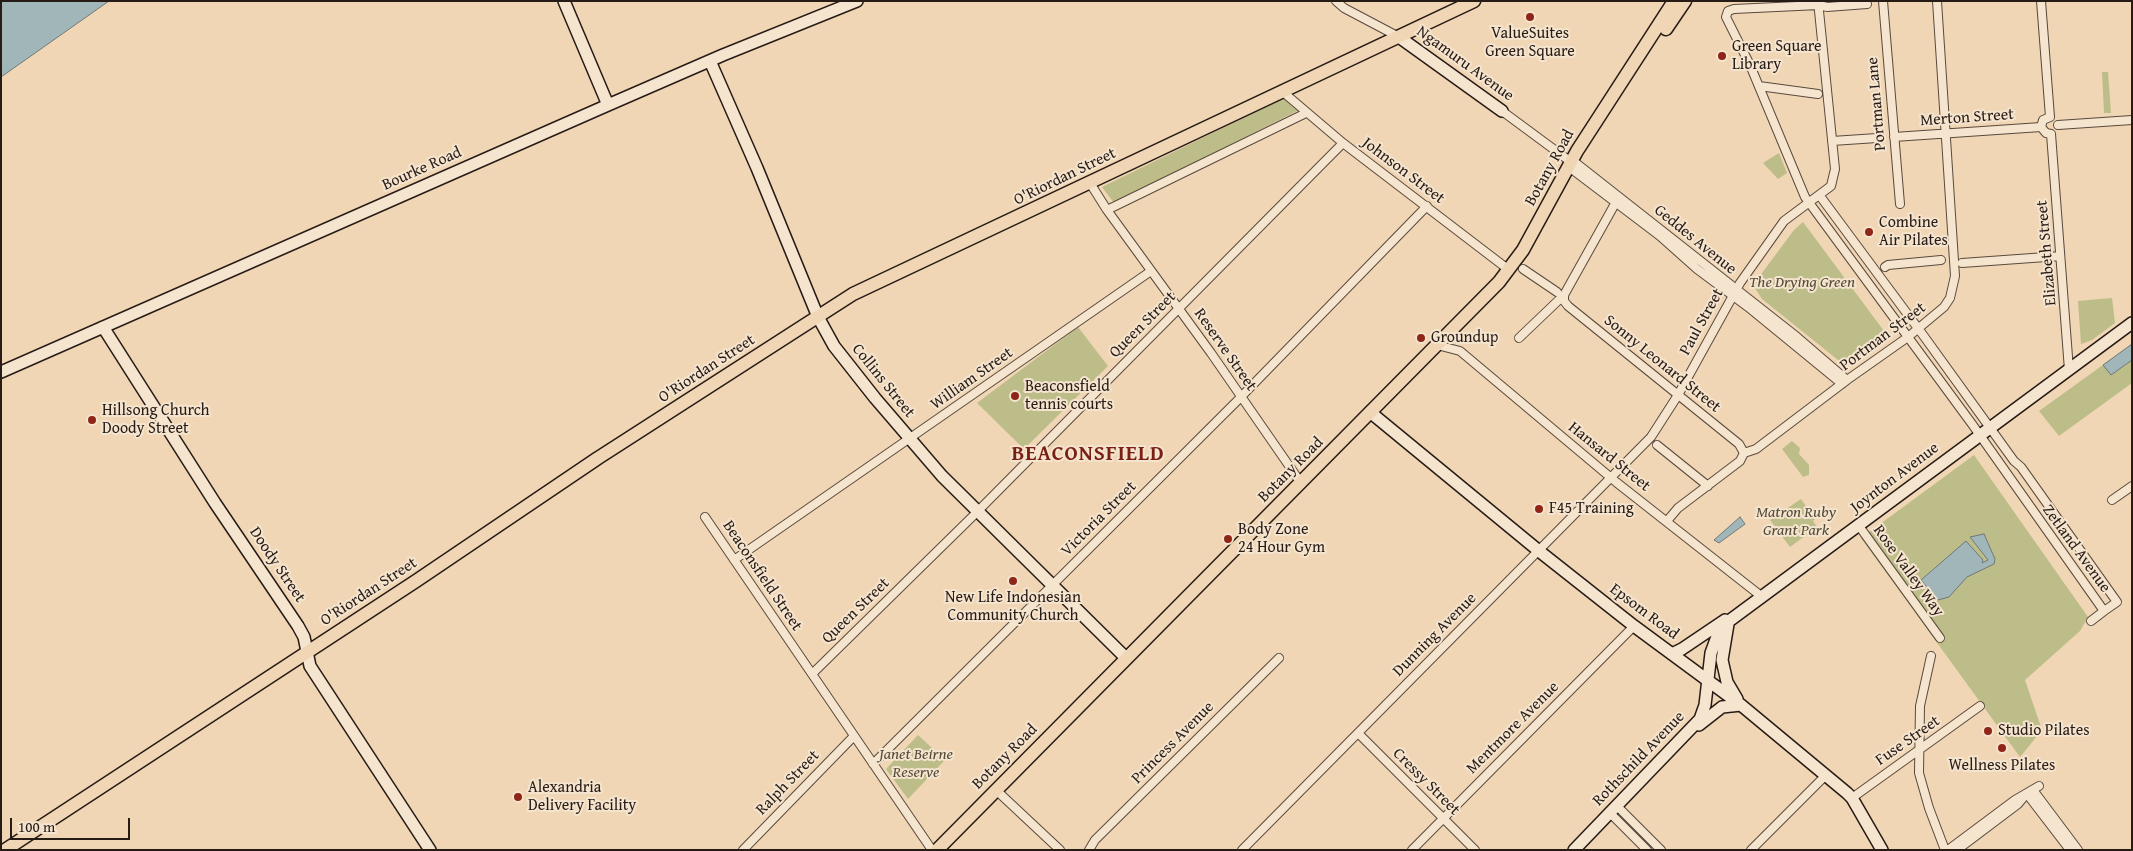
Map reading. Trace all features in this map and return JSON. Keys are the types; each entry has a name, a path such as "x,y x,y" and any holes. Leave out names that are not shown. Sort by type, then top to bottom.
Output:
{"main road":[{"name":"O'Riordan Street","path":"5,850 606,453 859,291 1474,1"},
{"name":"Botany Road","path":"937,850 1437,345 1508,270 1523,250 1591,127 1674,1"},
{"name":"Botany Road","path":"1624,79 1645,57 1685,1"}],"street":[{"path":"564,1 608,104"},
{"name":"Bourke Road","path":"1,372 608,104 857,1"},
{"name":"Ngamuru Avenue","path":"1336,1 1344,8 1399,37 1502,110 1570,163"},
{"name":"Portman Lane","path":"1883,1 1900,204"},
{"name":"Portman Street","path":"1667,521 1680,506 1741,460 1744,453 1756,450 1845,382 1919,329 1944,307 1954,289 1955,276 1937,1"},
{"path":"2041,1 2050,117"},
{"path":"1820,196 1831,186 1834,180 1835,169 1819,3 1828,7 1867,4"},
{"name":"Zetland Avenue","path":"1819,3 1734,9 1728,11 1727,18 1759,86 1802,192 1980,435 2104,611 2117,602 1820,196"},
{"name":"Collins Street","path":"710,61 757,168 818,317 838,352 909,439 942,476 979,510 1126,658"},
{"path":"1759,86 1818,94"},
{"name":"Johnson Street","path":"1283,92 1306,113 1508,270"},
{"path":"1107,210 1306,113"},
{"path":"2050,117 2055,119 2058,125 2057,130 2051,134 2046,133 2041,127 2043,120 2050,117"},
{"path":"2058,125 2132,120"},
{"name":"Merton Street","path":"1894,137 2041,127"},
{"name":"Elizabeth Street","path":"2051,134 2069,370"},
{"path":"1832,141 1877,138"},
{"name":"Queen Street","path":"812,674 1180,309 1343,142"},
{"name":"Geddes Avenue","path":"1570,163 1616,202 1734,292"},
{"name":"Geddes Avenue","path":"1570,163 1845,382"},
{"name":"Reserve Street","path":"1090,182 1107,210 1180,309 1301,483"},
{"name":"Paul Street","path":"1648,440 1678,395 1734,292 1784,221 1820,196"},
{"path":"1519,338 1561,294 1616,202"},
{"name":"Victoria Street","path":"874,764 1241,397 1427,206"},
{"path":"1962,263 2060,256"},
{"path":"1885,267 1888,265 1940,260"},
{"path":"1523,270 1561,294"},
{"name":"William Street","path":"734,560 1151,271"},
{"name":"Sonny Leonard Street","path":"1561,294 1568,306 1739,444 1744,453"},
{"name":"Joynton Avenue","path":"1707,680 1712,647 1718,634 1739,612 1859,526 2132,323"},
{"name":"Doody Street","path":"103,327 215,503 298,626 304,637 310,666 430,850"},
{"name":"Hansard Street","path":"1437,345 1460,351 1611,477 1761,596"},
{"name":"Epsom Road","path":"1370,412 1539,551 1634,626 1741,705 1826,774 1852,798 1882,850"},
{"name":"Dunning Avenue","path":"1242,850 1648,440"},
{"path":"1657,445 1708,486"},
{"path":"2112,500 2132,486"},
{"name":"Beaconsfield Street","path":"705,517 932,850"},
{"name":"Rose Valley Way","path":"1859,526 1938,636"},
{"path":"2091,621 2104,611"},
{"path":"1672,654 1680,651 1739,612"},
{"path":"1688,734 1722,707 1741,705 1727,682 1723,664 1722,651 1729,621"},
{"name":"Mentmore Avenue","path":"1412,850 1634,626"},
{"path":"1932,656 1920,706 1919,773 1922,789 1947,850 1960,845 2018,804 2031,792"},
{"name":"Princess Avenue","path":"1089,850 1095,840 1279,658"},
{"name":"Rothschild Avenue","path":"1574,850 1688,734 1702,715 1707,680"},
{"name":"Fuse Street","path":"1852,798 1980,706"},
{"name":"Cressy Street","path":"1358,733 1475,850"},
{"name":"Ralph Street","path":"743,850 854,736"},
{"path":"1751,850 1826,774"},
{"path":"996,790 1060,850"},
{"path":"2031,792 2070,850"},
{"path":"2031,792 2078,850"},
{"path":"1614,810 1647,836 1661,850"},
{"path":"1614,810 1647,850"},
{"path":"1647,836 1651,850"}],"green space":[{"path":"2102,72 2108,72 2111,113 2104,113"},
{"path":"1288,96 1299,110 1114,203 1102,187"},
{"path":"1779,153 1787,173 1778,179 1763,163"},
{"name":"The Drying Green","path":"1803,222 1887,335 1848,364 1838,360 1762,299 1753,285 1794,230"},
{"path":"2112,298 2115,323 2092,340 2081,344 2078,301"},
{"path":"1078,327 1108,366 1024,449 977,403"},
{"path":"2132,344 2132,383 2059,436 2039,411"},
{"path":"1792,441 1800,448 1799,454 1809,465 1809,475 1803,477 1782,449"},
{"path":"1974,455 2088,617 2080,631 2025,680 2042,730 2020,757 1861,538"},
{"name":"Matron Ruby Grant Park","path":"1801,499 1815,519 1813,521 1817,527 1790,547 1770,520"},
{"name":"Janet Beirne Reserve","path":"918,735 945,760 908,799 886,769"}],"water":[{"path":"1,1 109,1 1,77"},
{"path":"2132,344 2132,360 2111,375 2103,365"},
{"path":"1740,517 1745,524 1719,543 1714,540"},
{"path":"1984,534 1995,559 1994,564 1967,577 1949,597 1938,600 1921,580 1966,541 1983,560 1982,563 1988,560 1970,537"}],"place":[{"name":"ValueSuites Green Square","path":"1530,17"},
{"name":"Green Square Library","path":"1722,56"},
{"name":"Combine Air Pilates","path":"1869,232"},
{"name":"Groundup","path":"1421,338"},
{"name":"Beaconsfield tennis courts","path":"1015,396"},
{"name":"Hillsong Church Doody Street","path":"92,420"},
{"name":"F45 Training","path":"1539,509"},
{"name":"Body Zone 24 Hour Gym","path":"1228,539"},
{"name":"New Life Indonesian Community Church","path":"1013,581"},
{"name":"Studio Pilates","path":"1988,731"},
{"name":"Wellness Pilates","path":"2002,748"},
{"name":"Alexandria Delivery Facility","path":"518,797"}],"district":[{"name":"BEACONSFIELD","path":"1088,455"}]}
